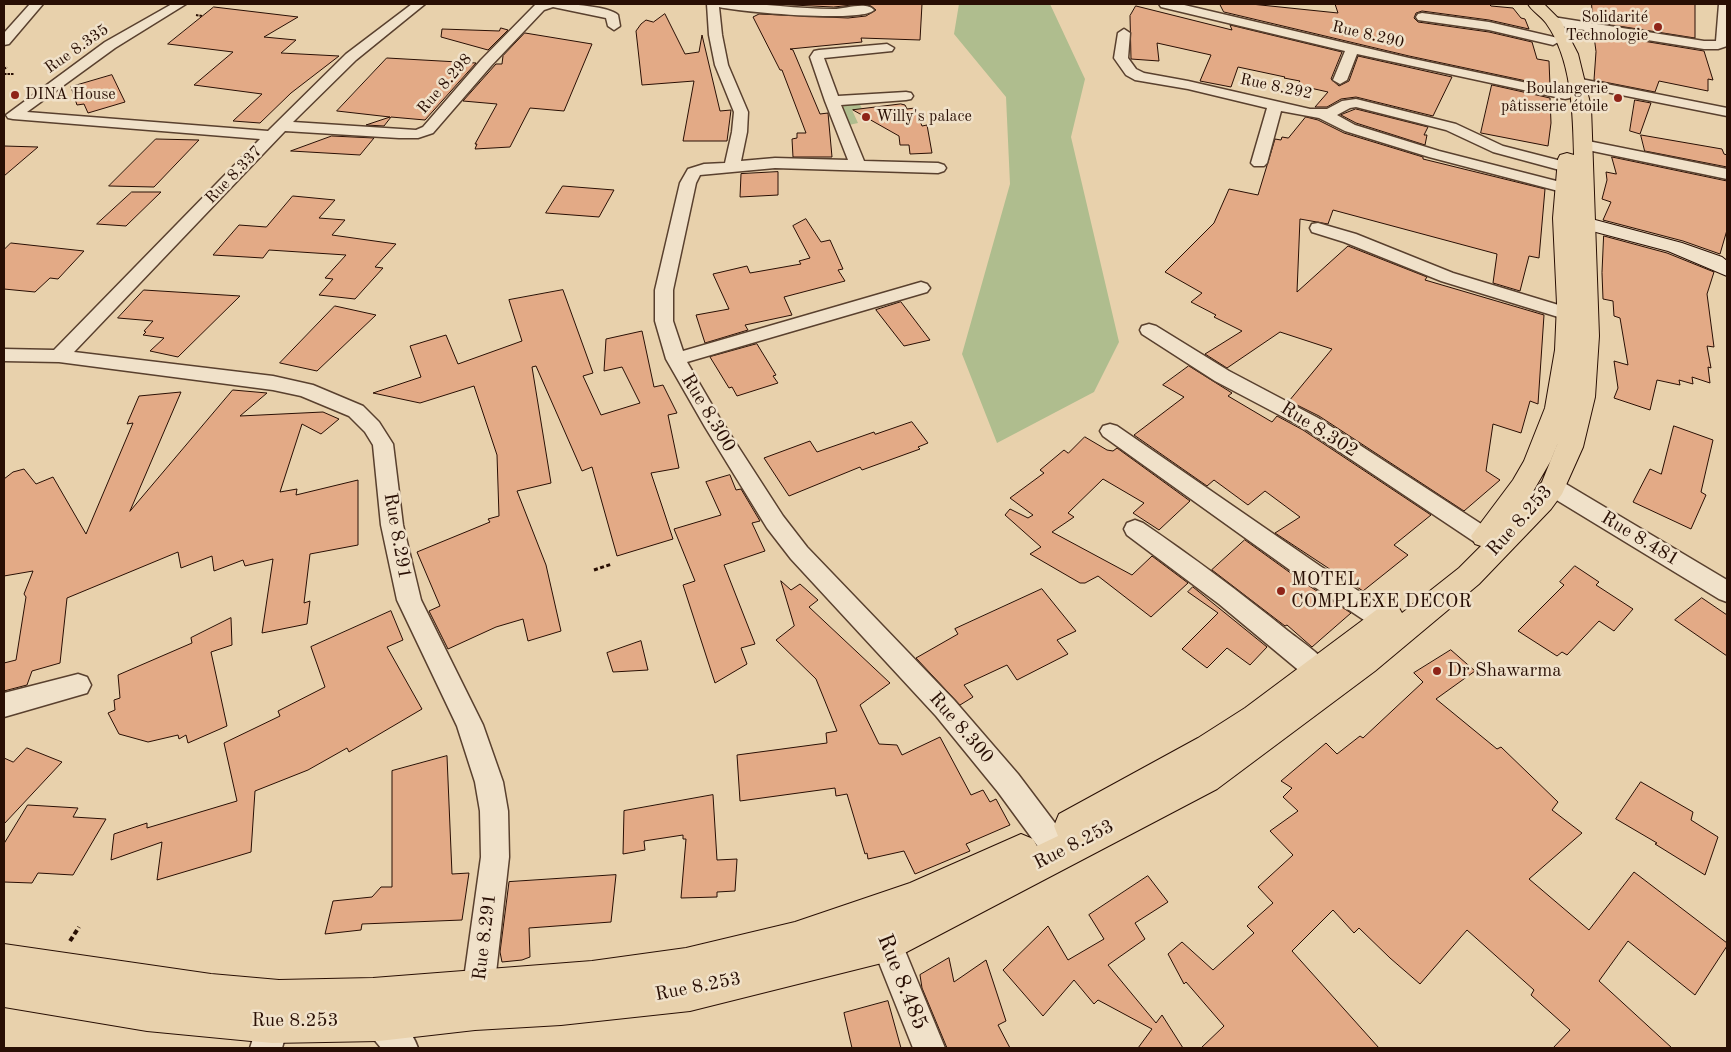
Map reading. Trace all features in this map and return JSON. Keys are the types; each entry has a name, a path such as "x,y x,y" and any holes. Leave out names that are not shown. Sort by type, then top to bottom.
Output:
{"highway":[{"name":"Rue 8.253","path":"1054,845 1160,778 1210,749 1264,713 1299,687 1317,670 1385,621 1446,572 1484,537 1502,517 1523,488 1540,459 1551,430 1568,346 1573,188 1582,106 1570,88 1570,54 1547,22 1539,21 1524,4"},
{"name":"Rue 8.253","path":"4,963 184,989 273,1024 409,995 561,1006 690,992 880,929 1054,845 1205,778 1364,662 1469,576 1541,502 1553,487 1570,447 1583,397 1588,336 1573,188"},
{"name":"Rue 8.253","path":"4,988 147,1012 273,1024 379,1021 477,1000"}],"street":[{"path":"4,41 38,4"},
{"name":"Rue 8.335","path":"8,119 110,45 180,4"},
{"name":"Rue 8.337","path":"59,356 276,131 351,57 419,4"},
{"name":"Rue 8.298","path":"276,131 418,134 428,130 486,63 540,7 553,4 612,15 614,26"},
{"path":"713,4 718,48 728,86 734,94 741,112 732,166"},
{"path":"723,4 739,7 835,12 868,10"},
{"name":"Rue 8.290","path":"1165,4 1352,49 1570,88 1727,112"},
{"path":"1422,17 1490,26 1547,22 1718,45 1723,42 1724,6 1726,4"},
{"name":"Rue 8.292","path":"1124,33 1121,58 1130,72 1140,77 1188,85 1275,106 1323,114 1333,112 1345,103 1356,103 1451,127 1573,188"},
{"path":"858,165 823,78 818,57 819,54 887,48"},
{"path":"1340,80 1352,49"},
{"path":"832,101 906,96"},
{"path":"1259,163 1275,106"},
{"path":"1323,114 1350,128 1406,146 1573,188 1727,270"},
{"name":"Rue 8.335","path":"8,119 276,131"},
{"name":"Rue 8.300","path":"938,168 775,163 732,166 694,172 688,183 664,290 664,321 676,359 712,422 775,522 799,553 945,708 1008,783 1054,845"},
{"path":"1573,188 1727,174"},
{"path":"1318,228 1350,238 1447,277 1568,314"},
{"path":"676,359 921,288"},
{"name":"Rue 8.302","path":"1149,330 1222,376 1311,423 1484,537"},
{"name":"Rue 8.291","path":"4,355 59,356 234,377 306,390 356,411 372,427 382,444 392,526 409,600 470,725 489,782 494,811 495,857 477,1000"},
{"path":"1110,431 1312,573 1385,621"},
{"name":"Rue 8.481","path":"1553,487 1727,592"},
{"path":"1135,529 1193,568 1246,609 1317,670"},
{"path":"4,705 78,685"},
{"name":"Rue 8.485","path":"880,929 929,1048"},
{"path":"379,1021 402,1048"}],"path":[{"path":"196,15 202,16"},
{"path":"4,69 7,66"},
{"path":"4,74 14,74"},
{"path":"594,570 612,564"},
{"path":"71,940 79,927"}],"green space":[{"path":"959,4 1050,4 1085,79 1071,137 1119,342 1094,392 997,443 962,354 1010,184 1006,97 954,34"},
{"path":"858,100 862,109 852,110 858,123 849,125 839,102"}],"building":[{"path":"773,4 861,4 834,7"},
{"path":"861,4 922,4 920,40 861,38 862,42 790,49 793,50 820,114 828,113 832,157 793,157 792,139 797,138 797,133 806,133 782,70 780,70 753,17 759,14 848,18 866,16 876,10 871,6"},
{"path":"1220,4 1251,4 1338,13 1335,4 1489,4 1491,6 1513,8 1521,18 1525,19 1529,29 1489,20 1422,11 1416,13 1414,18 1418,22 1489,32 1532,42 1537,59 1549,61 1550,86 1409,56 1224,12"},
{"path":"1592,4 1695,4 1695,38 1593,22"},
{"path":"1136,6 1232,30 1230,25 1342,52 1331,79 1339,86 1349,81 1358,56 1452,77 1433,116 1356,97 1341,99 1327,107 1315,107 1328,92 1297,85 1300,81 1285,77 1238,67 1231,87 1200,81 1211,55 1157,43 1159,61 1131,59 1130,16"},
{"path":"214,7 298,17 264,37 296,40 281,53 339,56 291,93 260,123 233,121 262,94 194,85 233,52 168,44"},
{"path":"665,14 685,54 699,52 702,35 720,111 731,110 727,141 683,141 694,81 642,85 636,31 646,20 653,22"},
{"path":"501,28 508,30 488,50 441,37 442,29 499,31"},
{"path":"525,33 592,44 564,111 530,108 510,147 475,149 477,144 475,144 497,104 463,101 496,64 502,64 503,56"},
{"path":"1594,33 1704,51 1713,80 1708,79 1708,91 1659,81 1655,92 1594,80 1596,52"},
{"path":"387,58 476,63 425,120 391,117 384,126 366,125 390,117 337,111"},
{"path":"112,75 125,102 88,113 84,104 77,105 71,87"},
{"path":"1492,85 1550,98 1551,123 1548,146 1481,133"},
{"path":"1635,100 1651,103 1640,134 1630,131"},
{"path":"905,105 907,109 915,108 922,126 927,125 932,153 910,154 909,145 900,145 899,136 853,110"},
{"path":"1356,109 1428,127 1424,135 1427,135 1425,145 1356,123 1341,115"},
{"path":"1306,117 1318,120 1344,133 1423,157 1423,159 1545,189 1539,258 1529,256 1520,291 1493,283 1497,254 1333,210 1328,224 1300,219 1297,292 1348,246 1427,277 1425,280 1544,315 1538,404 1530,401 1521,433 1493,424 1486,471 1500,480 1464,511 1319,416 1289,401 1332,349 1280,332 1227,368 1205,354 1242,331 1214,317 1216,315 1191,302 1202,293 1165,272 1214,223 1229,189 1258,195 1275,139 1288,138"},
{"path":"1641,135 1722,149 1724,154 1727,155 1727,167 1645,151"},
{"path":"332,136 374,138 360,155 291,151"},
{"path":"156,139 199,140 154,187 109,186"},
{"path":"4,146 38,147 4,176"},
{"path":"1612,157 1727,181 1727,230 1720,254 1683,241 1603,220 1611,202 1602,199 1607,180 1606,172 1616,174"},
{"path":"778,172 778,195 740,197 741,174"},
{"path":"563,186 614,190 599,217 546,213"},
{"path":"132,192 161,192 126,226 97,224"},
{"path":"293,196 335,200 319,218 345,220 332,235 396,244 375,267 383,268 355,299 319,295 333,279 325,278 346,255 269,250 263,258 213,255 239,225 266,227"},
{"path":"806,219 821,242 830,240 843,269 838,270 845,281 784,297 792,315 745,325 748,330 705,343 696,315 729,309 713,274 747,266 750,273 801,264 799,261 810,258 793,226"},
{"path":"1604,236 1667,253 1714,272 1707,294 1714,347 1707,346 1711,368 1708,367 1710,383 1692,377 1693,384 1679,380 1680,385 1657,380 1650,410 1614,398 1618,388 1614,361 1628,365 1620,318 1614,316 1613,301 1603,299"},
{"path":"11,243 84,251 58,279 50,278 35,292 4,289 4,250"},
{"path":"144,290 240,296 178,357 150,351 164,338 143,335 146,332 144,331 153,321 118,318"},
{"path":"563,290 593,373 583,376 601,415 640,403 622,367 604,371 606,339 642,331 654,387 663,385 677,413 668,415 679,468 651,473 673,539 617,556 592,467 582,471 536,366 532,367 551,483 517,491 546,565 561,631 528,641 523,619 496,627 448,649 429,611 440,606 417,552 490,522 488,519 499,516 497,455 474,386 420,403 373,393 421,377 410,346 446,335 458,364 522,341 509,300"},
{"path":"901,302 930,340 904,346 876,310"},
{"path":"335,306 376,315 317,371 280,363"},
{"path":"757,344 776,375 773,376 778,383 737,396 732,387 729,388 710,357"},
{"path":"1189,366 1232,393 1228,396 1272,422 1277,416 1303,430 1431,515 1394,545 1408,555 1363,591 1275,533 1300,517 1265,491 1248,505 1214,480 1207,486 1134,435 1184,397 1163,385"},
{"path":"233,390 267,393 240,416 323,412 339,419 321,434 302,424 280,492 297,489 296,495 358,480 358,545 310,554 304,603 310,601 307,624 262,633 273,559 245,566 243,560 214,571 212,556 181,568 178,552 67,598 60,663 32,671 27,685 4,691 4,663 16,660 26,597 24,594 33,571 4,576 4,479 13,472 24,469 36,484 53,477 86,534 133,423 127,424 139,396 181,392 130,511"},
{"path":"912,422 928,443 918,447 920,449 862,470 860,467 789,496 764,458 810,441 817,452 874,432 875,434"},
{"path":"1674,426 1713,440 1701,492 1706,495 1691,529 1633,502 1650,469 1661,474"},
{"path":"1085,437 1107,450 1113,451 1117,448 1190,501 1159,530 1133,513 1144,503 1103,479 1068,513 1074,517 1052,532 1132,575 1152,556 1188,583 1151,617 1098,576 1085,583 1080,583 1030,554 1041,547 1005,515 1010,509 1028,518 1033,515 1010,498 1044,473 1040,470 1064,450 1068,453"},
{"path":"730,475 736,490 741,489 760,521 752,523 765,551 724,565 755,644 741,648 747,664 715,683 683,585 695,581 674,529 721,515 706,482"},
{"path":"1245,540 1303,582 1351,613 1312,647 1287,625 1285,626 1212,570"},
{"path":"1575,566 1599,582 1596,585 1633,609 1614,631 1599,621 1567,655 1562,652 1557,656 1518,631 1564,585 1560,582"},
{"path":"781,581 791,590 800,584 818,600 809,607 890,683 860,705 879,744 897,745 902,755 940,737 971,795 983,790 990,802 996,799 1010,825 966,844 970,851 915,874 904,851 868,859 847,794 836,796 835,788 740,801 737,755 827,743 826,733 837,731 816,679 776,640 794,626"},
{"path":"1193,587 1267,647 1250,665 1227,648 1207,668 1182,649 1218,613 1188,592"},
{"path":"1042,589 1076,631 1057,640 1068,654 1017,680 1007,665 964,685 973,697 960,705 916,658 958,634 955,629"},
{"path":"1702,598 1727,615 1727,656 1675,620"},
{"path":"391,611 403,640 387,647 422,709 349,752 347,748 308,770 255,791 251,852 157,880 162,842 111,860 114,834 147,823 147,828 237,801 224,743 280,716 278,711 325,687 311,647"},
{"path":"231,618 232,645 211,652 227,726 188,743 186,735 179,739 178,735 148,742 119,734 108,713 115,710 114,700 120,698 118,675 192,643 191,638"},
{"path":"641,641 648,670 613,672 607,653"},
{"path":"1451,650 1475,671 1436,699 1497,749 1501,747 1558,802 1552,810 1582,833 1529,879 1589,930 1634,872 1727,943 1727,946 1695,995 1628,941 1599,981 1672,1048 1553,1048 1570,1030 1531,995 1534,990 1467,930 1420,984 1359,928 1354,933 1333,910 1292,951 1379,1048 1201,1048 1224,1026 1186,982 1184,984 1168,954 1182,942 1213,970 1254,933 1247,926 1273,903 1258,887 1293,855 1270,831 1298,811 1283,797 1292,788 1281,781 1326,743 1337,754 1360,736 1363,738 1423,682 1414,673"},
{"path":"27,748 62,762 4,824 4,758 13,762"},
{"path":"447,756 452,874 469,873 462,920 362,924 361,930 325,934 333,901 372,897 381,887 392,887 392,771"},
{"path":"1641,782 1693,812 1691,820 1718,837 1705,875 1655,844 1657,843 1616,819"},
{"path":"713,795 717,860 737,859 735,891 717,892 717,897 681,898 686,839 683,839 683,835 644,841 645,850 623,854 624,811"},
{"path":"28,805 78,808 73,817 106,819 73,875 38,873 32,883 4,882 4,844"},
{"path":"616,875 611,922 529,928 530,957 522,960 502,962 500,952 509,882"},
{"path":"1148,876 1168,902 1135,923 1145,939 1108,965 1156,1023 1162,1015 1183,1048 1138,1048 1152,1029 1098,1000 1094,1004 1074,980 1043,1016 1003,970 1048,926 1068,960 1104,939 1089,915"},
{"path":"949,958 954,982 986,960 1006,1021 998,1025 1010,1048 947,1048 922,988 920,975"},
{"path":"888,1001 901,1048 852,1048 844,1013"}],"place":[{"name":"Solidarité Technologie","path":"1658,27"},
{"name":"DINA House","path":"15,95"},
{"name":"Boulangerie pâtisserie étoile","path":"1618,98"},
{"name":"Willy's palace","path":"866,117"},
{"name":"MOTEL COMPLEXE DECOR","path":"1281,591"},
{"name":"Dr Shawarma","path":"1437,671"}]}
